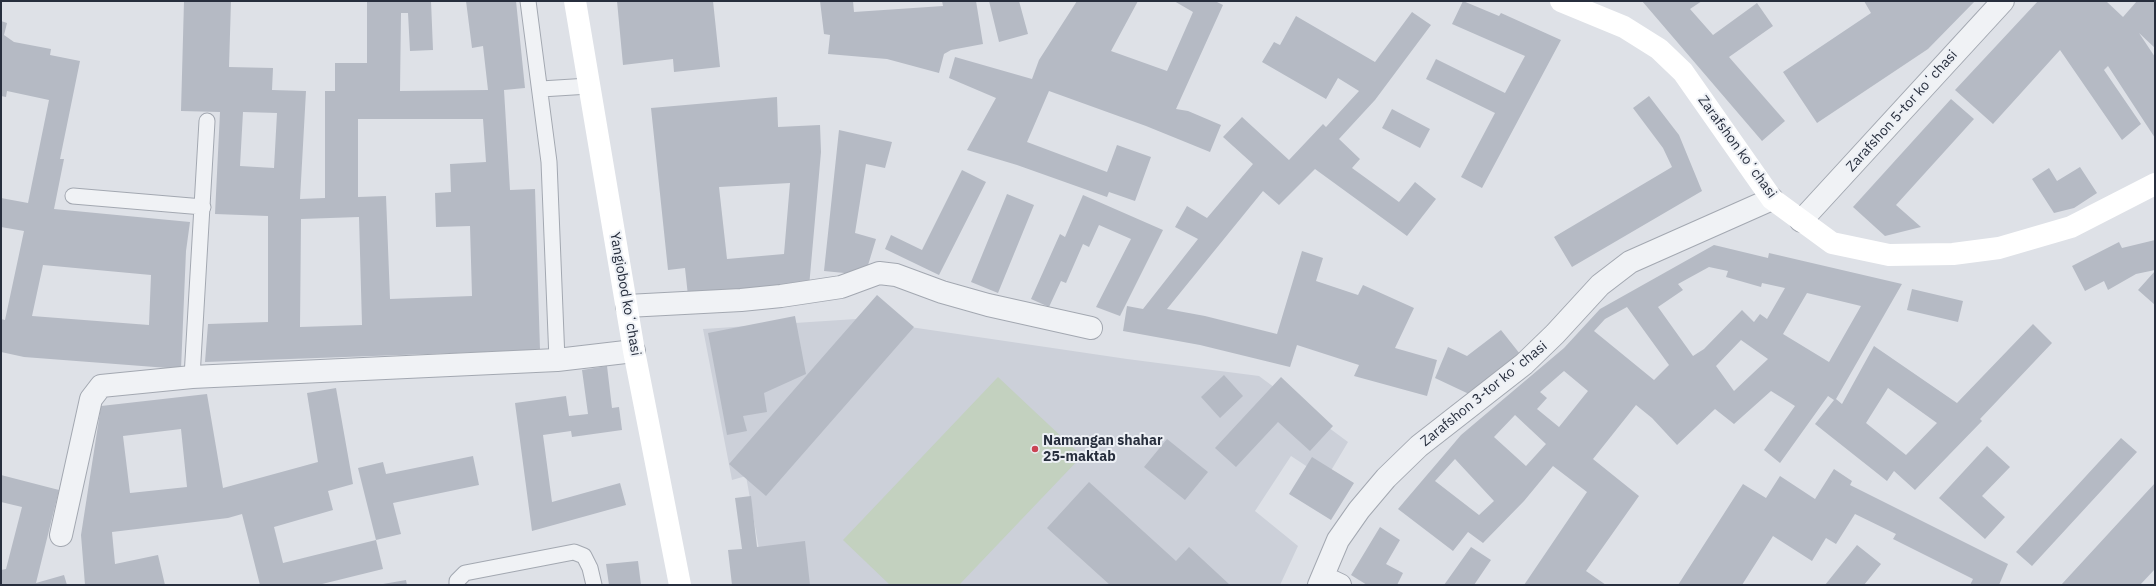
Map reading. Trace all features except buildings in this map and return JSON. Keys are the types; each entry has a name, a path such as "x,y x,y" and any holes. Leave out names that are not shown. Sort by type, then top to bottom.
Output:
{"street":[{"name":"Yangiobod koʻchasi","path":"575,1 634,351 680,585"},
{"name":"Zarafshon koʻchasi","path":"1561,1 1624,27 1659,49 1683,72 1772,199 1832,243 1890,255 1953,254 1999,248 2071,227 2155,184"},
{"name":"Zarafshon 5-tor koʻchasi","path":"1801,221 2003,1"},
{"name":"Zarafshon 3-tor koʻchasi","path":"1328,582 1338,540 1359,510 1386,478 1419,446 1524,364 1556,334 1600,285 1630,262 1772,199"},
{"path":"627,306 781,296 841,287 879,273 896,275 942,292 988,304 1092,328"},
{"path":"62,535 91,399 97,389 105,385 192,377 557,360 634,351"}],"lane":[{"path":"528,1 549,162 557,360"},
{"path":"540,89 589,86"},
{"path":"192,377 208,121"},
{"path":"73,196 203,208"},
{"path":"457,585 457,581 465,573 574,552 584,556 590,568 594,585"}],"shaded area":[{"name":"Namangan shahar 25-maktab","path":"856,319 1127,359 1259,376 1348,442 1326,479 1291,456 1255,511 1298,546 1280,585 805,585 760,555 746,476 732,480 703,329"}],"green space":[{"path":"998,377 1082,456 959,585 890,585 843,540"}],"place":[{"name":"Namangan shahar 25-maktab","path":"1035,449"}]}
